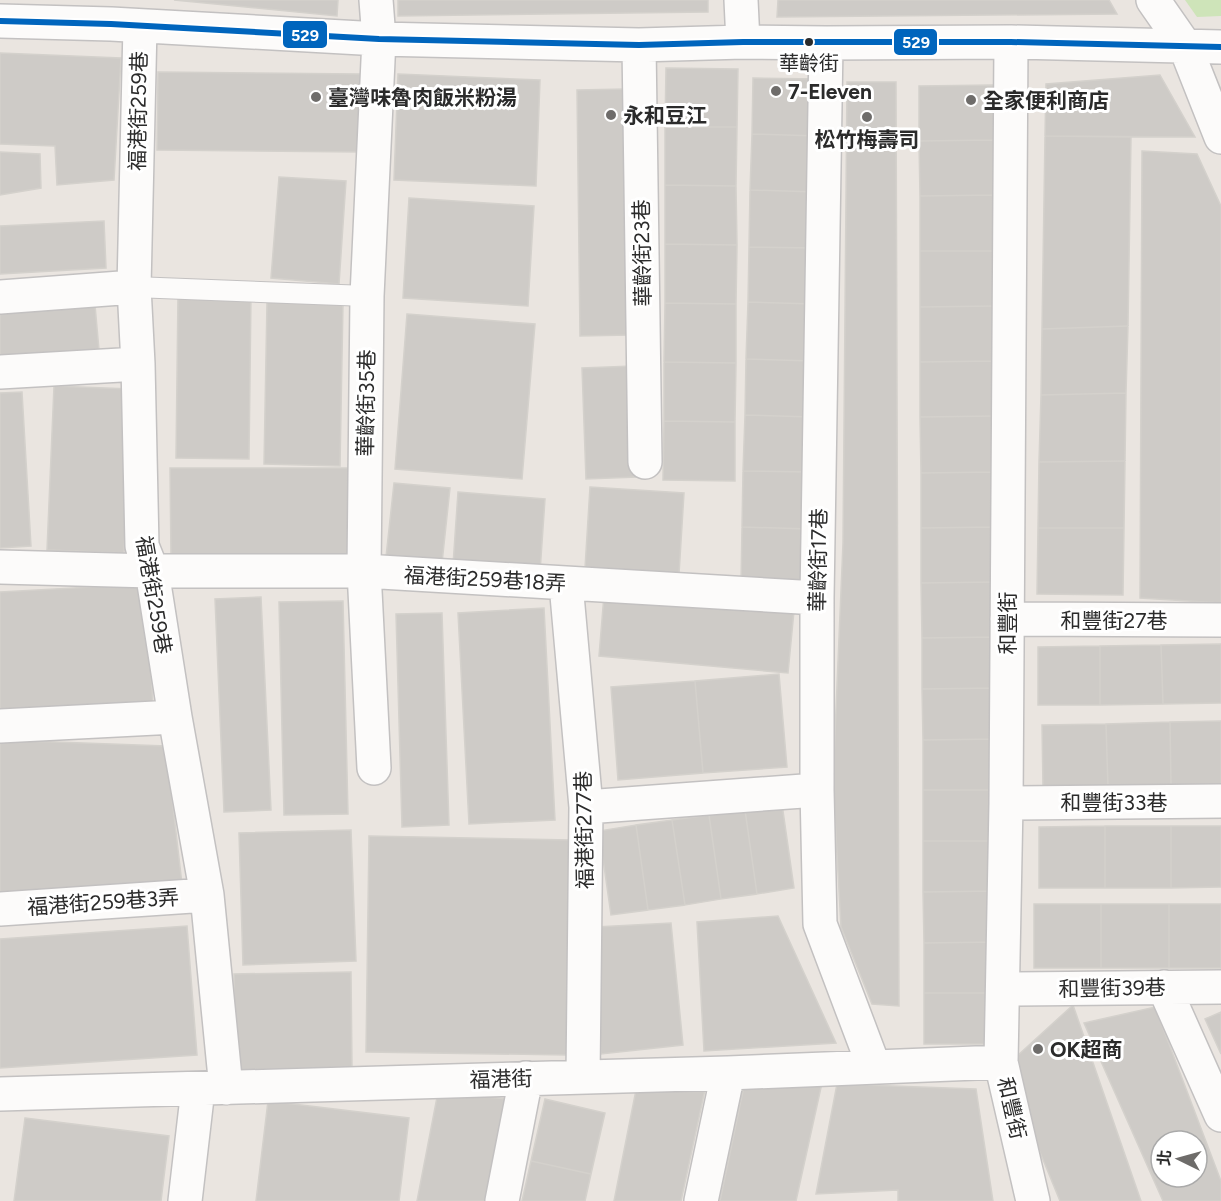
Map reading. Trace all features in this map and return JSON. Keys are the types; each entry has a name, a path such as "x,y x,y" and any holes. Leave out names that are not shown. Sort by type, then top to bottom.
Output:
{"street":[{"name":"華齡街35巷","path":"374,768 364,572 367,296 380,39 376,0"},
{"path":"741,0 743,42"},
{"path":"1154,0 1185,46 1221,137"},
{"path":"0,21 121,17 380,39 639,45 743,42 1011,42 1221,47"},
{"name":"福港街259巷","path":"121,17 138,364 142,546 152,571 207,895 212,1088 185,1201"},
{"name":"和豐街","path":"1011,42 1006,803 1001,1062 1033,1201"},
{"name":"華齡街17巷","path":"826,43 817,598 820,924 874,1067"},
{"name":"華齡街23巷","path":"639,45 645,462"},
{"path":"0,297 134,287"},
{"path":"0,372 138,364"},
{"name":"福港街259巷18弄","path":"0,567 152,571 364,572 817,598"},
{"name":"福港街277巷","path":"566,584 586,807 583,1077"},
{"name":"和豐街27巷","path":"1007,620 1221,620"},
{"path":"0,726 175,717"},
{"path":"586,807 817,790"},
{"name":"和豐街33巷","path":"1006,803 1221,801"},
{"name":"福港街259巷3弄","path":"0,909 207,895"},
{"path":"1164,987 1221,1115"},
{"name":"和豐街39巷","path":"1003,989 1221,987"},
{"name":"福港街","path":"0,1094 728,1073 1001,1062"},
{"path":"701,1201 728,1073"},
{"path":"502,1201 526,1078"}],"lane":[{"path":"134,287 367,296"}],"green space":[{"path":"1185,0 1221,0 1221,16 1197,17"}],"building":[{"path":"174,0 338,0 337,16"},
{"path":"398,0 708,0 708,12 398,16"},
{"path":"778,0 1109,0 1117,14 777,17"},
{"path":"0,53 121,58 114,180 57,185 55,146 0,144"},
{"path":"666,68 738,69 737,127 665,127"},
{"path":"158,72 360,74 360,152 157,150"},
{"path":"398,74 540,80 536,186 394,180"},
{"path":"1160,75 1195,137 1045,136 1046,84"},
{"path":"753,78 819,79 818,136 752,134"},
{"path":"847,82 896,82 899,1006 872,1004 841,927 833,781 843,543"},
{"path":"994,85 994,140 919,141 919,86"},
{"path":"626,89 630,335 580,336 577,90"},
{"path":"665,127 737,127 736,186 665,185"},
{"path":"752,134 818,136 816,192 750,190"},
{"path":"1045,136 1131,137 1128,326 1042,329"},
{"path":"994,140 994,195 920,196 919,141"},
{"path":"1142,151 1197,154 1221,206 1221,603 1140,598"},
{"path":"0,152 40,154 41,188 0,195"},
{"path":"279,177 346,181 339,284 271,278"},
{"path":"665,185 736,186 737,245 665,244"},
{"path":"750,190 816,192 815,248 749,247"},
{"path":"994,195 994,251 920,251 920,196"},
{"path":"409,198 534,206 528,306 403,298"},
{"path":"104,221 106,268 0,274 0,226"},
{"path":"665,244 737,245 736,304 665,303"},
{"path":"749,247 815,248 814,304 748,302"},
{"path":"920,251 994,251 995,306 920,307"},
{"path":"94,294 99,350 0,358 0,301"},
{"path":"178,294 251,294 249,459 176,458"},
{"path":"267,302 343,303 340,466 264,464"},
{"path":"748,302 814,304 812,361 746,359"},
{"path":"665,303 736,304 736,363 664,362"},
{"path":"995,306 995,361 920,362 920,307"},
{"path":"407,314 535,324 522,479 395,469"},
{"path":"1128,326 1126,393 1041,395 1042,329"},
{"path":"746,359 812,361 811,417 745,415"},
{"path":"995,361 996,416 920,417 920,362"},
{"path":"664,362 736,363 735,422 664,421"},
{"path":"633,366 637,477 586,479 582,368"},
{"path":"54,386 131,389 124,553 47,550"},
{"path":"22,392 31,546 0,548 0,393"},
{"path":"1126,393 1125,461 1039,462 1041,395"},
{"path":"745,415 811,417 809,472 743,471"},
{"path":"996,416 996,472 921,473 920,417"},
{"path":"664,421 735,422 735,481 663,480"},
{"path":"1125,461 1124,528 1038,528 1039,462"},
{"path":"170,468 350,468 350,557 171,558"},
{"path":"743,471 809,472 808,529 742,527"},
{"path":"996,472 996,527 921,528 921,473"},
{"path":"394,483 450,488 442,563 386,557"},
{"path":"590,487 684,493 679,574 585,568"},
{"path":"458,492 545,499 540,572 453,565"},
{"path":"742,527 808,529 806,585 741,584"},
{"path":"996,527 997,582 921,583 921,528"},
{"path":"1038,528 1124,528 1123,595 1037,594"},
{"path":"997,582 997,637 922,638 921,583"},
{"path":"146,584 153,706 0,714 0,592"},
{"path":"604,595 794,611 788,673 599,656"},
{"path":"261,597 271,810 224,812 215,599"},
{"path":"343,601 348,814 284,815 279,602"},
{"path":"544,608 555,820 469,824 458,613"},
{"path":"442,613 449,825 402,827 396,614"},
{"path":"997,637 997,688 922,689 922,638"},
{"path":"1221,644 1221,703 1163,704 1161,645"},
{"path":"1161,645 1163,704 1100,705 1100,646"},
{"path":"1100,646 1100,705 1038,705 1038,647"},
{"path":"779,674 787,767 703,773 695,681"},
{"path":"695,681 703,773 618,780 611,687"},
{"path":"997,688 997,739 923,740 922,689"},
{"path":"1221,721 1221,784 1171,785 1170,722"},
{"path":"1170,722 1171,785 1108,787 1106,724"},
{"path":"1106,724 1108,787 1043,788 1042,725"},
{"path":"997,739 998,790 923,790 923,740"},
{"path":"0,740 166,746 182,884 0,906"},
{"path":"923,790 998,790 998,841 923,841"},
{"path":"782,804 794,888 757,894 745,810"},
{"path":"745,810 757,894 721,899 709,815"},
{"path":"709,815 721,899 685,905 672,820"},
{"path":"672,820 685,905 648,910 636,825"},
{"path":"636,825 648,910 611,915 599,831"},
{"path":"1105,826 1105,888 1039,888 1039,827"},
{"path":"1105,826 1171,826 1171,888 1105,888"},
{"path":"1171,826 1221,826 1221,887 1171,888"},
{"path":"351,830 356,961 243,965 239,833"},
{"path":"369,836 570,840 567,1055 366,1052"},
{"path":"923,841 998,841 998,891 923,892"},
{"path":"998,891 998,942 924,943 923,892"},
{"path":"1034,904 1101,904 1101,968 1034,968"},
{"path":"1101,904 1169,904 1169,968 1101,968"},
{"path":"1169,904 1221,904 1221,968 1169,968"},
{"path":"778,916 836,1043 704,1051 697,922"},
{"path":"671,923 683,1045 601,1054 596,927"},
{"path":"187,926 197,1055 0,1068 0,939"},
{"path":"998,942 999,993 924,993 924,943"},
{"path":"351,972 352,1067 235,1070 234,974"},
{"path":"924,993 999,993 999,1044 924,1044"},
{"path":"1073,1005 1141,1201 1060,1201 1005,1067"},
{"path":"1155,1007 1201,1129 1149,1129 1149,1169 1084,1023"},
{"path":"1221,1012 1221,1054 1205,1019"},
{"path":"745,1081 822,1083 796,1201 720,1201"},
{"path":"837,1084 976,1089 993,1201 898,1201 898,1190 816,1194"},
{"path":"706,1085 681,1201 614,1201 636,1090"},
{"path":"438,1092 518,1100 497,1201 417,1201"},
{"path":"545,1099 605,1113 591,1174 531,1161"},
{"path":"268,1101 409,1118 399,1201 256,1201"},
{"path":"25,1118 169,1136 161,1201 14,1201"},
{"path":"1209,1149 1221,1181 1221,1201 1163,1201 1158,1189 1209,1189"},
{"path":"531,1161 591,1174 585,1201 522,1201"}],"transit line":[{"name":"529","path":"0,21 111,24 379,39 639,45 743,42 1011,42 1221,47"}],"place":[{"name":"華齡街","path":"809,42"},
{"name":"7-Eleven","path":"776,91"},
{"name":"臺灣味魯肉飯米粉湯","path":"316,97"},
{"name":"全家便利商店","path":"971,100"},
{"name":"永和豆江","path":"611,115"},
{"name":"松竹梅壽司","path":"867,117"},
{"name":"OK超商","path":"1038,1049"}]}
